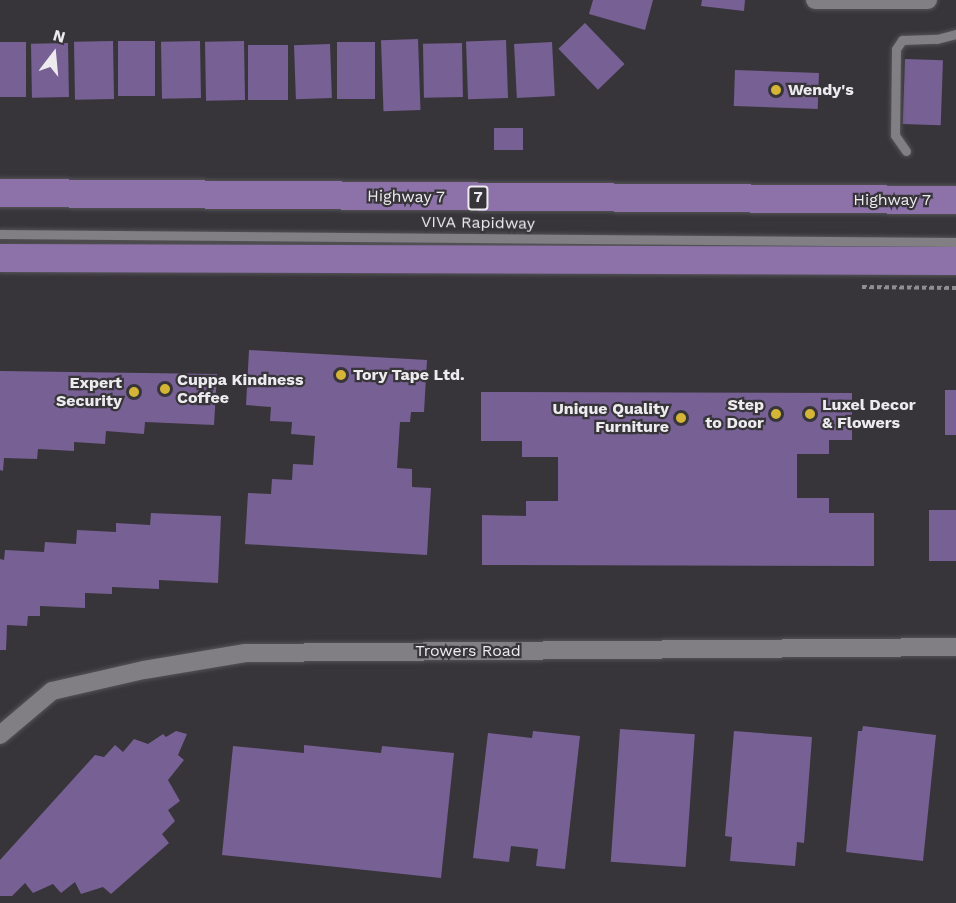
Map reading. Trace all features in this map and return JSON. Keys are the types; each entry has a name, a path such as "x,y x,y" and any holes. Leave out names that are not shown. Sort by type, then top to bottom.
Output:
{"main road":[{"name":"Highway 7","path":"0,193 956,200"},
{"path":"0,258 956,261"}],"street":[{"path":"815,0 928,0"},
{"name":"Trowers Road","path":"0,735 52,691 144,670 246,653 956,647"}],"lane":[{"path":"906,151 896,135 896,49 902,40 937,39 956,34"},
{"name":"VIVA Rapidway","path":"0,234 956,242"}],"building":[{"path":"593,0 653,0 645,30 589,14"},
{"path":"702,0 745,0 744,11 701,6"},
{"path":"585,23 625,64 598,90 558,49"},
{"path":"418,39 420,110 384,111 381,40"},
{"path":"506,40 508,98 468,99 466,41"},
{"path":"113,41 114,99 75,100 74,42"},
{"path":"118,41 155,41 155,96 118,96"},
{"path":"200,41 201,98 162,99 161,42"},
{"path":"244,41 245,100 206,101 205,42"},
{"path":"0,42 26,42 26,97 0,97"},
{"path":"337,42 375,42 375,99 337,99"},
{"path":"552,42 555,96 517,98 514,44"},
{"path":"68,43 69,97 32,98 31,44"},
{"path":"462,43 463,97 424,98 423,44"},
{"path":"330,44 332,98 296,99 294,45"},
{"path":"248,45 288,45 288,100 248,100"},
{"path":"905,59 943,60 941,125 903,124"},
{"name":"Wendy's","path":"735,70 819,73 818,109 734,106"},
{"path":"494,128 523,128 523,150 494,150"},
{"path":"249,350 427,360 424,412 411,412 410,422 400,422 397,468 412,469 412,487 431,488 427,555 245,544 248,493 271,494 272,479 292,480 293,464 313,465 315,436 291,434 292,422 270,421 271,407 246,405"},
{"path":"0,371 217,374 214,425 145,422 144,434 106,431 105,444 74,442 74,451 38,449 37,459 4,458 3,471 0,470"},
{"path":"945,390 956,390 956,435 945,435"},
{"path":"481,392 852,393 852,440 829,440 829,454 797,454 797,498 829,498 829,513 874,513 874,566 482,565 482,515 526,516 526,501 558,501 558,457 522,457 522,441 481,441"},
{"path":"929,510 956,510 956,561 929,561"},
{"path":"151,513 221,516 218,583 159,580 159,589 112,587 112,594 85,593 85,608 40,606 40,616 28,616 27,626 7,625 6,650 0,650 0,559 4,560 5,550 44,552 45,542 76,544 77,530 116,532 116,523 150,525"},
{"path":"863,726 936,735 923,861 846,852 858,731 862,731"},
{"path":"620,729 695,734 686,867 611,862"},
{"path":"176,731 187,734 178,755 184,760 168,780 180,801 168,810 175,821 162,834 169,843 111,894 103,887 81,894 75,882 61,893 53,884 33,893 25,883 12,896 0,896 0,860 95,755 104,757 115,745 123,752 134,739 148,744 163,734 166,737"},
{"path":"533,731 580,736 565,869 536,866 538,849 511,846 509,862 473,858 488,733 532,738"},
{"path":"734,731 812,737 804,843 797,842 795,866 730,861 732,837 725,836"},
{"path":"304,745 381,753 382,746 454,753 441,878 222,855 233,746 304,753"}],"place":[{"name":"Wendy's","path":"776,90"},
{"name":"Tory Tape Ltd.","path":"341,375"},
{"name":"Cuppa Kindness Coffee","path":"165,389"},
{"name":"Expert Security","path":"134,392"},
{"name":"Step to Door","path":"776,414"},
{"name":"Luxel Decor & Flowers","path":"810,414"},
{"name":"Unique Quality Furniture","path":"681,418"}]}
